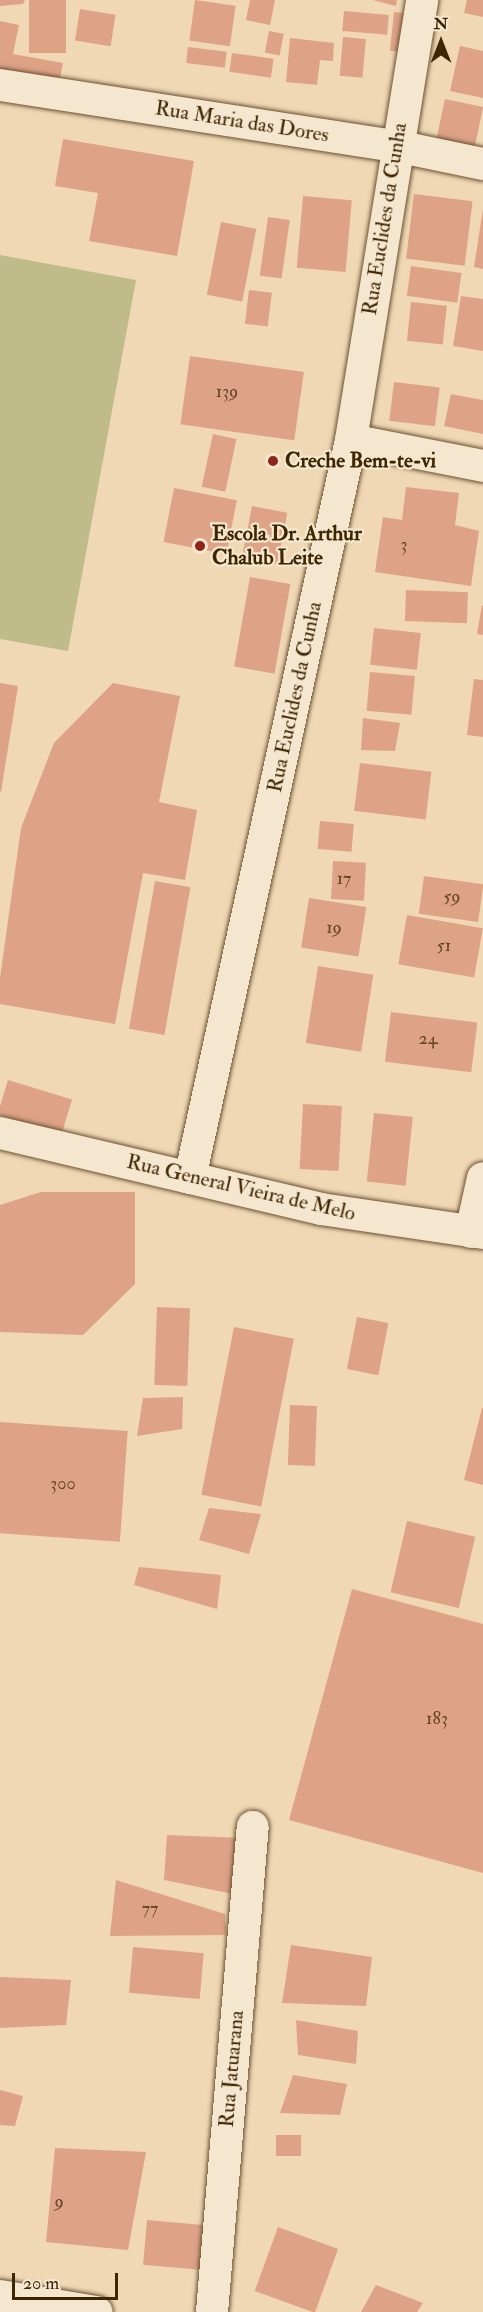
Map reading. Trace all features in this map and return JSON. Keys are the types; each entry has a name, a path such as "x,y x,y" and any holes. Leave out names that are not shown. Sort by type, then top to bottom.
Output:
{"street":[{"name":"Rua Euclides da Cunha","path":"190,1178 351,440 396,146 422,0"},
{"name":"Rua Maria das Dores","path":"0,85 396,146 483,164"},
{"path":"351,440 483,466"},
{"name":"Rua General Vieira de Melo","path":"0,1133 321,1209 477,1232"},
{"path":"477,1232 483,1178"},
{"name":"Rua Jatuarana","path":"212,2312 253,1827"},
{"path":"0,2296 96,2312"}],"shaded area":[{"path":"0,255 136,280 68,651 0,639"}],"building":[{"path":"0,0 25,0 23,4 0,6"},
{"path":"29,0 66,0 66,53 29,53"},
{"path":"195,0 236,6 230,46 189,41"},
{"path":"250,0 275,0 270,25 246,20"},
{"path":"373,0 397,0 396,6"},
{"path":"467,0 483,0 483,17 464,13"},
{"path":"80,9 116,15 111,46 75,41"},
{"path":"344,11 389,15 387,35 342,31"},
{"path":"394,12 413,14 409,53 390,51"},
{"path":"0,21 19,25 13,54 63,63 58,88 0,77"},
{"path":"269,31 284,34 280,55 265,53"},
{"path":"343,37 366,39 363,78 340,76"},
{"path":"290,38 334,43 333,61 320,60 317,85 286,82"},
{"path":"460,46 483,51 483,98 450,91"},
{"path":"188,47 227,52 225,68 186,63"},
{"path":"232,53 274,59 271,78 229,72"},
{"path":"445,99 483,107 474,148 436,140"},
{"path":"63,139 194,161 177,256 89,241 98,193 55,186"},
{"path":"414,194 473,201 465,266 406,259"},
{"path":"303,196 352,200 346,272 297,268"},
{"path":"483,209 483,269 474,267"},
{"path":"268,217 290,220 282,278 260,275"},
{"path":"221,222 256,229 242,302 207,295"},
{"path":"411,266 462,273 457,303 407,296"},
{"path":"249,290 272,293 268,327 245,324"},
{"path":"461,296 483,299 483,351 453,346"},
{"path":"411,302 447,306 443,345 407,341"},
{"path":"190,356 304,372 294,440 180,424"},
{"path":"394,382 440,388 435,426 389,421"},
{"path":"451,394 483,400 483,434 444,426"},
{"path":"213,434 236,439 225,492 202,487"},
{"path":"406,487 459,493 455,525 479,531 471,586 375,572 383,517 402,520"},
{"path":"174,488 237,500 226,554 164,542"},
{"path":"252,506 287,513 277,564 242,557"},
{"path":"250,577 290,584 275,674 234,667"},
{"path":"406,590 468,592 467,623 405,621"},
{"path":"483,606 483,635 477,634"},
{"path":"374,628 421,633 417,670 370,665"},
{"path":"370,672 415,676 411,715 367,711"},
{"path":"474,679 483,680 483,737 467,735"},
{"path":"0,683 18,686 1,792 0,791"},
{"path":"113,683 180,696 159,802 197,810 185,880 143,873 115,1024 0,1004 0,978 21,828 54,743"},
{"path":"363,718 400,723 395,751 361,750"},
{"path":"360,763 431,772 426,819 354,811"},
{"path":"320,821 354,824 351,852 318,849"},
{"path":"333,861 366,863 364,901 331,899"},
{"path":"424,876 483,884 478,922 419,914"},
{"path":"155,881 190,887 164,1035 129,1029"},
{"path":"309,898 366,907 358,956 301,947"},
{"path":"407,915 483,928 474,978 398,964"},
{"path":"318,966 373,975 361,1052 306,1043"},
{"path":"391,1012 477,1023 471,1072 385,1062"},
{"path":"8,1080 72,1100 62,1134 0,1115 0,1106"},
{"path":"303,1104 342,1106 339,1171 300,1169"},
{"path":"374,1113 413,1117 406,1186 367,1182"},
{"path":"41,1192 135,1192 135,1284 83,1335 0,1332 0,1205"},
{"path":"157,1307 190,1308 187,1386 154,1385"},
{"path":"357,1317 388,1323 378,1375 347,1369"},
{"path":"234,1327 294,1339 261,1506 201,1495"},
{"path":"183,1397 182,1429 137,1436 143,1398"},
{"path":"290,1405 317,1406 315,1466 288,1465"},
{"path":"483,1408 483,1485 464,1480"},
{"path":"0,1422 128,1431 120,1542 0,1533"},
{"path":"209,1508 261,1514 249,1554 199,1540"},
{"path":"407,1521 475,1537 459,1608 391,1592"},
{"path":"139,1567 221,1575 217,1609 134,1585"},
{"path":"352,1589 483,1624 483,1873 289,1820"},
{"path":"167,1835 243,1838 233,1894 164,1880"},
{"path":"116,1880 225,1914 226,1935 110,1936"},
{"path":"291,1945 372,1957 366,2006 282,2003"},
{"path":"133,1947 204,1953 200,1999 129,1993"},
{"path":"0,1977 71,1980 66,2025 0,2028"},
{"path":"296,2020 358,2031 356,2064 298,2055"},
{"path":"293,2075 347,2084 340,2115 280,2113"},
{"path":"0,2090 23,2096 15,2126 0,2125"},
{"path":"276,2135 301,2135 301,2156 276,2156"},
{"path":"55,2148 146,2152 128,2250 46,2242"},
{"path":"147,2220 206,2225 202,2270 143,2265"},
{"path":"278,2227 338,2249 315,2312 255,2291"},
{"path":"376,2285 423,2303 417,2312 361,2312"}],"place":[{"name":"Creche Bem-te-vi","path":"273,461"},
{"name":"Escola Dr. Arthur Chalub Leite","path":"200,546"}]}
